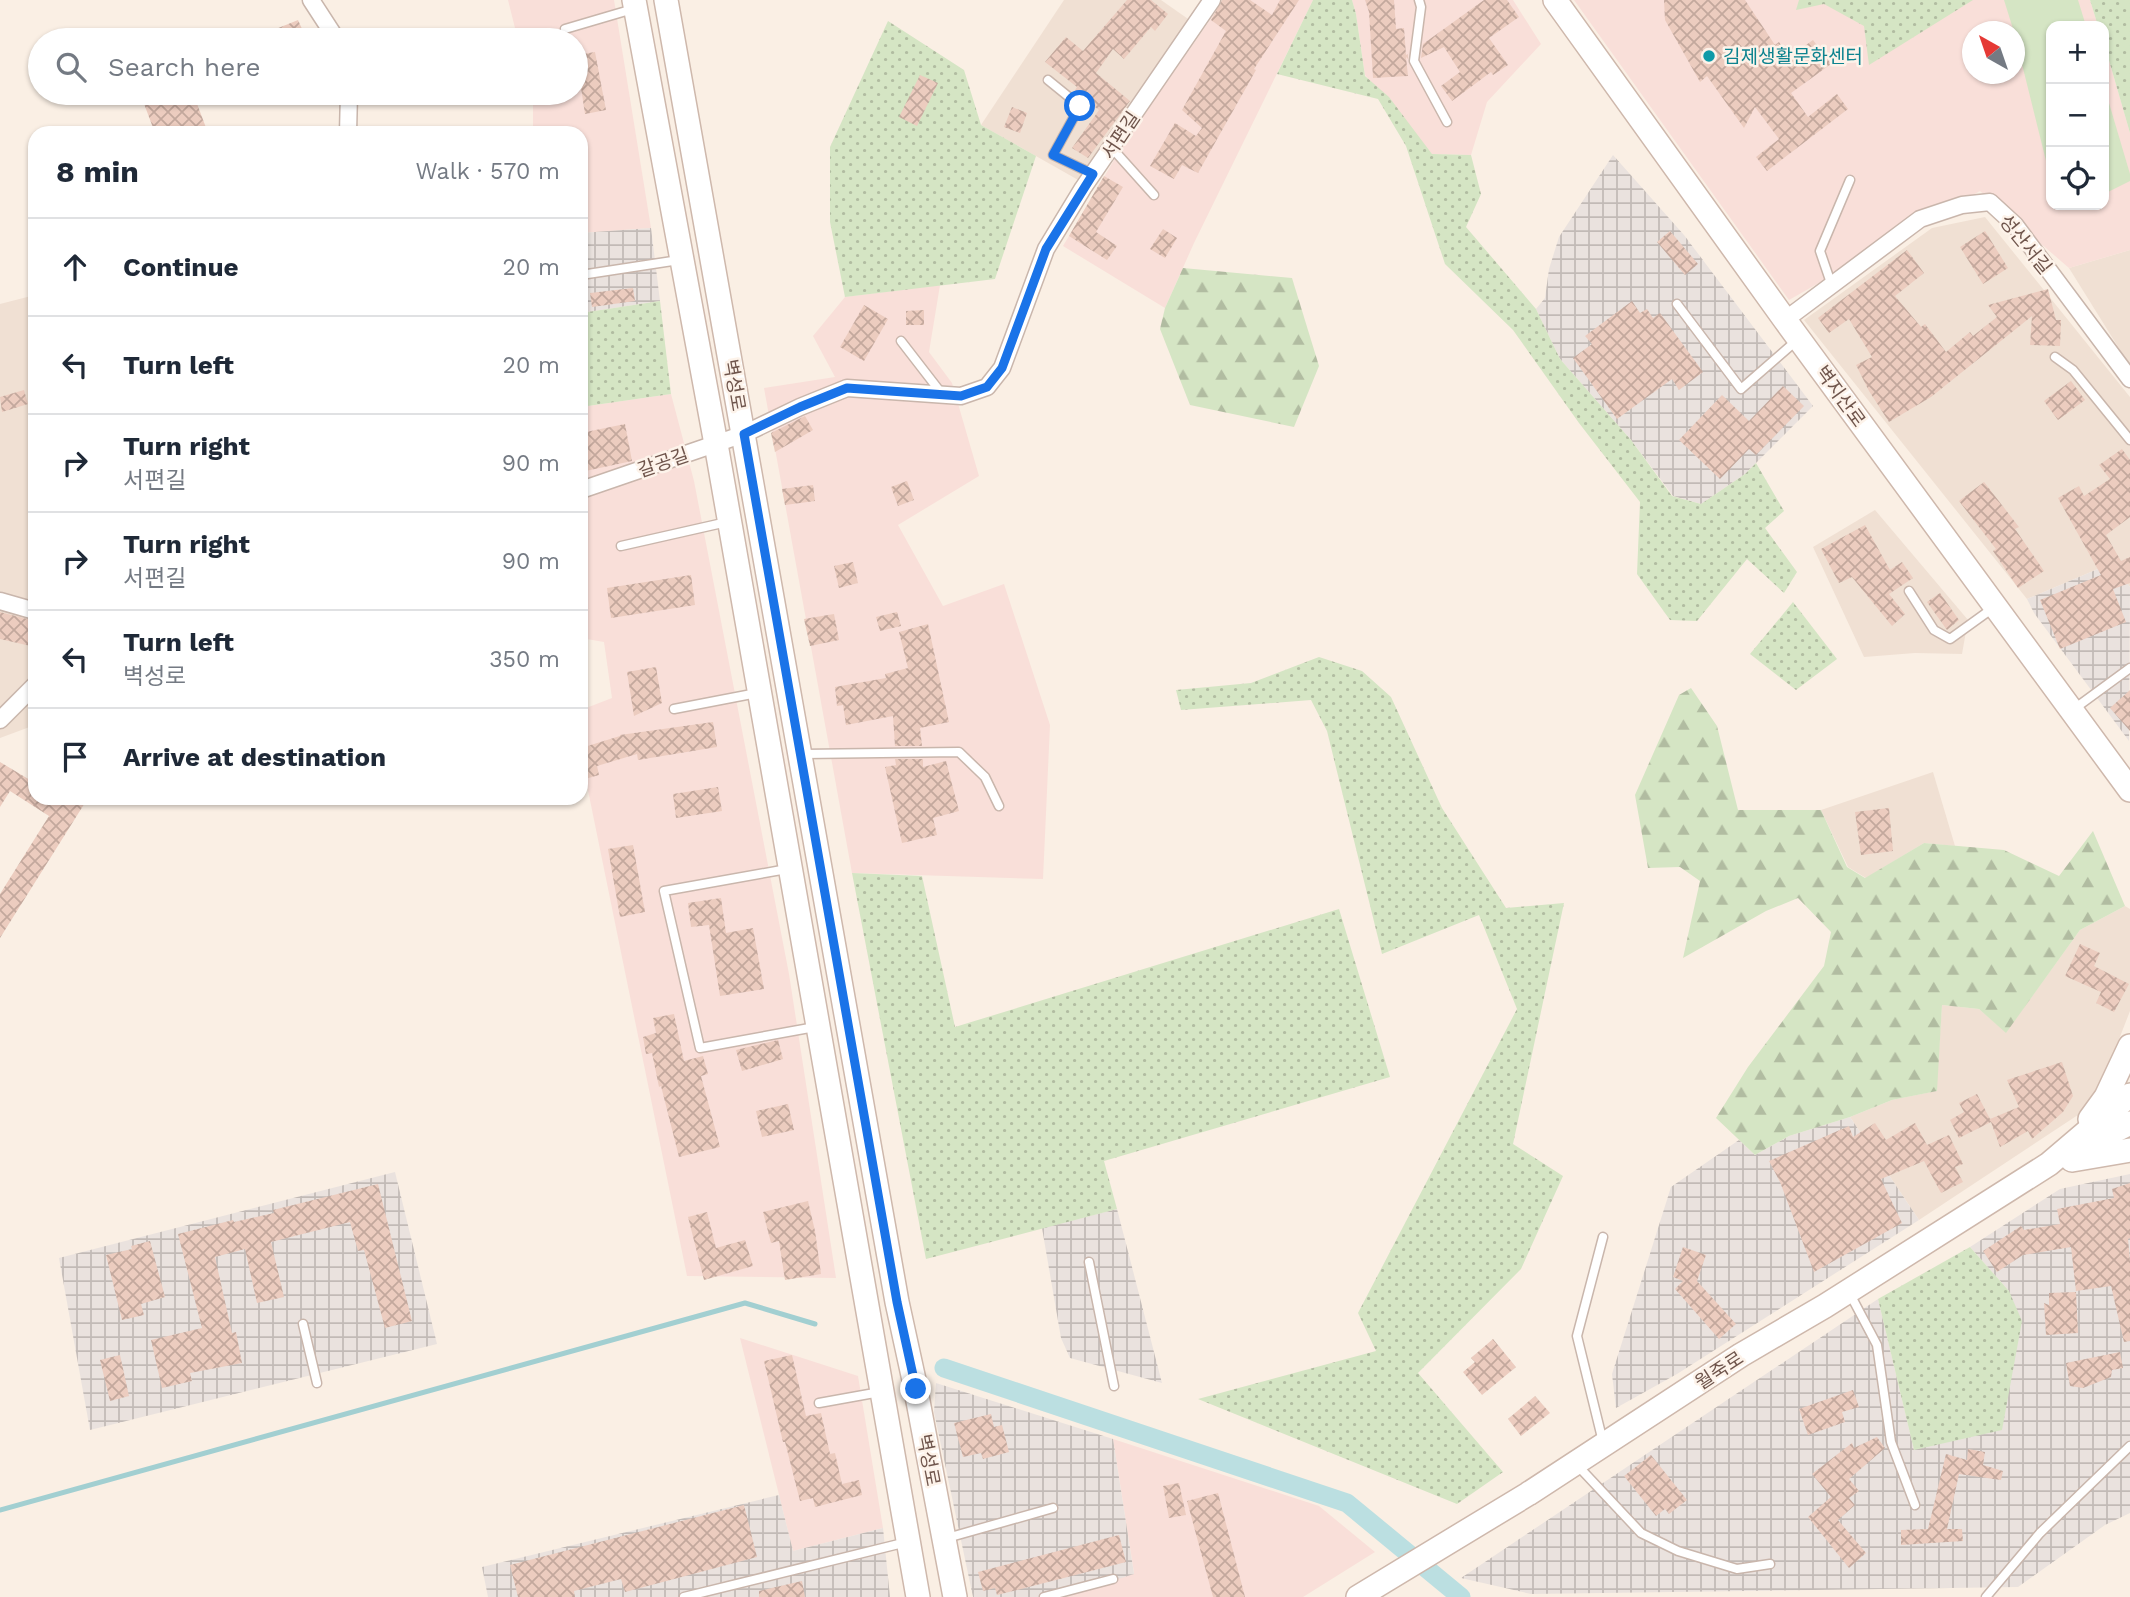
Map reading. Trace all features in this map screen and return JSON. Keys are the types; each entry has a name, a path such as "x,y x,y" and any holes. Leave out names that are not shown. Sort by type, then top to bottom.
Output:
{"main road":[{"name":"벽성로","path":"666,0 897,1302 915,1380 955,1597"},
{"name":"벽지산로","path":"1555,0 1792,330 2130,790"},
{"name":"벽성로","path":"635,4 716,444 918,1597"},
{"path":"2077,1139 2105,1097 2130,1046"},
{"path":"2077,1139 2130,1095"},
{"path":"2049,1164 2130,1123"},
{"name":"월죽로","path":"1358,1597 1576,1464 1741,1355 1849,1291 2049,1164 2077,1139"},
{"path":"2049,1164 2130,1150"}],"street":[{"path":"311,0 329,28"},
{"name":"서편길","path":"744,434 847,388 961,396 987,387 1002,368 1046,249 1093,174 1212,0"},
{"path":"348,126 349,105"},
{"name":"성산서길","path":"1792,330 1832,286 1920,219 1962,205 1990,202 2015,225 2130,379"},
{"name":"갈공길","path":"588,488 744,434"},
{"path":"0,601 28,609"},
{"path":"2,714 28,691"}],"lane":[{"path":"1419,0 1421,8 1413,61 1447,121"},
{"path":"568,28 635,4"},
{"path":"1048,80 1080,106 1053,155 1093,174"},
{"path":"1111,148 1154,195"},
{"path":"1832,286 1820,251 1850,180"},
{"path":"588,274 682,259"},
{"path":"1677,304 1741,389 1792,330"},
{"path":"901,341 944,396"},
{"path":"2055,357 2073,370 2130,440"},
{"path":"621,546 729,521"},
{"path":"1909,591 1934,630 1950,639 1995,606"},
{"path":"2072,710 2130,668"},
{"path":"674,709 760,692"},
{"path":"800,754 959,752 985,777 999,806"},
{"path":"790,869 664,891 700,1048 818,1026"},
{"path":"1603,1237 1577,1336 1603,1445"},
{"path":"1089,1262 1114,1386"},
{"path":"1849,1291 1877,1345 1891,1442 1915,1505"},
{"path":"303,1324 317,1383"},
{"path":"819,1403 883,1392"},
{"path":"1986,1597 2040,1533 2130,1446"},
{"path":"1576,1464 1641,1533 1678,1551 1737,1569 1770,1564"},
{"path":"944,1539 1053,1508"},
{"path":"684,1597 910,1542"},
{"path":"1044,1597 1112,1579"}],"shaded area":[{"path":"508,0 614,0 651,228 588,232 588,126 533,126 533,105 588,105 588,28 515,28"},
{"path":"1064,0 1161,0 1191,21 1080,181 981,125"},
{"path":"1224,0 1313,0 1165,308 1063,246 1126,140"},
{"path":"1352,0 1513,0 1541,44 1487,102 1471,155 1432,154 1365,75"},
{"path":"1574,0 2090,0 2096,21 2046,21 2046,210 2109,210 2109,60 2130,133 2130,250 2069,268 1980,191 1789,300"},
{"path":"1613,155 1684,235 1813,406 1745,474 1701,504 1673,496 1631,440 1560,359 1536,309 1545,298 1549,269 1559,237"},
{"path":"1985,217 2130,397 2130,587 2112,563 2027,599 1804,320 1932,228"},
{"path":"651,228 660,301 588,312 588,232"},
{"path":"2130,250 2130,366 2069,268"},
{"path":"940,285 929,352 952,383 979,476 898,525 943,606 1004,584 1050,725 1043,879 852,873 764,388 835,377 813,336 845,297"},
{"path":"28,297 28,728 0,738 0,304"},
{"path":"671,394 694,481 789,974 836,1278 687,1276 588,790 588,707 612,698 604,642 588,639 588,406"},
{"path":"1875,510 1968,620 1962,654 1915,653 1864,657 1813,547"},
{"path":"2112,563 2130,587 2129,741 2034,613 2027,599"},
{"path":"1933,772 1955,846 1924,843 1866,878 1848,867 1821,810"},
{"path":"2125,906 2130,909 2130,1011 2102,1083 2087,1109 1919,1220 1850,1117 1892,1100 1936,1091 1942,1005 1979,1009 2006,1032 2080,930"},
{"path":"1850,1117 1919,1220 1677,1374 1616,1408 1612,1374 1671,1187 1739,1140 1755,1155 1789,1136"},
{"path":"395,1172 437,1344 90,1430 59,1258"},
{"path":"2130,1174 2130,1513 2105,1525 2018,1587 1531,1594 1461,1578 1878,1299 1914,1450 2009,1291 1970,1247 2060,1189"},
{"path":"1117,1209 1162,1383 1070,1358 1061,1338 1042,1228"},
{"path":"740,1338 858,1376 883,1528 793,1551"},
{"path":"936,1383 1113,1439 1134,1574 1061,1597 973,1597 934,1412"},
{"path":"1113,1439 1319,1506 1375,1552 1303,1597 1061,1597 1134,1573"},
{"path":"779,1495 793,1551 883,1528 890,1597 488,1597 482,1567"}],"green space":[{"path":"1313,0 1352,0 1365,76 1389,97 1432,154 1471,155 1481,194 1466,227 1536,309 1560,359 1631,440 1672,496 1701,504 1745,474 1756,463 1784,511 1765,528 1797,572 1784,593 1747,559 1697,621 1670,620 1637,574 1640,502 1579,423 1513,330 1445,264 1406,146 1378,99 1277,74"},
{"path":"1799,0 1973,0 1869,65 1864,26 1824,4 1796,10"},
{"path":"2004,0 2078,0 2084,21 2046,21 2046,161 2025,76 2025,21 2011,21"},
{"path":"2090,0 2130,0 2130,133 2109,60 2109,21 2096,21"},
{"path":"888,21 964,70 981,125 1036,156 995,279 845,297 830,222 830,147"},
{"path":"2109,103 2130,174 2130,181 2109,192"},
{"path":"1183,268 1292,278 1319,366 1294,427 1190,405 1160,329 1165,308"},
{"path":"660,301 671,394 588,406 588,312"},
{"path":"1793,602 1837,659 1796,690 1750,654"},
{"path":"1319,657 1362,671 1391,697 1442,808 1506,908 1564,903 1513,1144 1563,1176 1521,1269 1418,1373 1503,1472 1457,1504 1198,1399 1376,1351 1358,1313 1517,1009 1479,915 1382,954 1327,731 1311,700 1181,710 1176,690 1251,683"},
{"path":"1691,688 1717,726 1738,810 1821,810 1847,867 1865,878 1924,843 2004,850 2059,876 2093,831 2125,906 2080,930 2006,1033 1979,1009 1942,1005 1937,1091 1892,1100 1850,1117 1789,1136 1755,1155 1716,1118 1748,1067 1824,966 1831,932 1798,898 1766,911 1683,958 1700,881 1680,867 1648,868 1635,795 1679,695"},
{"path":"852,873 922,876 955,1027 1339,909 1390,1077 1104,1161 1117,1209 926,1259"},
{"path":"1970,1247 2009,1291 2022,1321 2002,1430 1914,1450 1878,1299"}],"building":[{"path":"1127,0 1151,0 1168,14 1155,31 1151,27 1124,59 1113,49 1096,73 1130,101 1088,158 1072,148 1099,110 1074,92 1077,87 1045,62 1066,37 1083,51"},
{"path":"1222,0 1250,0 1272,15 1280,0 1299,0 1254,69 1256,70 1198,173 1182,165 1174,179 1150,166 1175,123 1196,136 1202,128 1182,110 1226,31 1211,20"},
{"path":"1365,0 1394,0 1396,29 1404,28 1408,76 1373,78 1369,12"},
{"path":"1484,0 1507,0 1519,17 1489,38 1508,65 1493,75 1491,72 1452,101 1441,86 1460,72 1444,47 1421,58 1423,44"},
{"path":"1664,0 1745,0 1775,45 1779,42 1789,57 1813,40 1831,64 1791,93 1808,117 1837,94 1848,109 1767,171 1756,157 1779,139 1755,107 1744,128 1707,76 1700,82 1665,20"},
{"path":"298,20 302,28 278,28"},
{"path":"595,52 606,110 585,114 584,105 588,105 588,53"},
{"path":"920,75 938,83 917,126 899,117"},
{"path":"144,105 198,105 205,126 152,126"},
{"path":"1012,107 1027,113 1020,133 1004,127"},
{"path":"1104,176 1123,187 1096,232 1117,246 1107,260 1069,236"},
{"path":"1163,229 1177,238 1165,258 1150,249"},
{"path":"1670,231 1698,264 1685,275 1657,242"},
{"path":"1985,231 2008,268 1983,284 1960,247"},
{"path":"1907,250 1924,273 1895,296 1921,327 1925,324 1946,352 1970,332 1973,336 1997,317 1988,305 2048,289 2056,320 2061,320 2060,346 2030,345 2032,316 1931,397 1889,422 1856,365 1872,357 1849,319 1829,333 1818,318"},
{"path":"633,288 635,301 592,307 590,293"},
{"path":"1632,301 1640,313 1647,309 1653,318 1660,313 1703,372 1679,390 1672,379 1617,419 1573,358 1592,344 1585,336"},
{"path":"864,305 888,319 864,361 840,347"},
{"path":"924,310 924,325 906,325 906,311"},
{"path":"2071,381 2085,400 2058,420 2044,401"},
{"path":"1783,386 1804,406 1756,455 1749,449 1720,479 1679,440 1722,395 1749,421"},
{"path":"24,390 28,404 2,412 0,397"},
{"path":"805,416 813,430 775,452 771,433"},
{"path":"625,424 632,461 588,470 588,432"},
{"path":"2122,449 2130,460 2130,517 2106,535 2121,561 2130,557 2130,583 2113,589 2126,622 2060,649 2040,600 2101,575 2058,498 2079,486 2084,496 2110,479 2099,465"},
{"path":"907,481 914,500 898,506 891,487"},
{"path":"1984,482 2019,527 2015,529 2044,571 2018,588 1993,551 1996,549 1959,501"},
{"path":"813,485 815,501 785,505 782,489"},
{"path":"1865,525 1890,570 1902,562 1913,578 1889,594 1905,614 1892,626 1852,577 1839,583 1821,549"},
{"path":"853,562 858,583 839,588 834,566"},
{"path":"691,575 695,605 611,618 607,588"},
{"path":"1940,593 1959,620 1947,630 1927,602"},
{"path":"0,612 28,619 28,645 0,639"},
{"path":"897,612 901,626 880,631 876,617"},
{"path":"834,614 839,640 810,646 804,619"},
{"path":"928,624 949,722 920,728 922,746 895,746 893,716 846,725 843,705 837,706 835,687 886,678 885,674 908,668 899,632"},
{"path":"656,667 662,703 634,716 627,672"},
{"path":"2130,690 2130,731 2110,708"},
{"path":"713,722 717,747 638,760 637,754 597,766 599,775 588,778 588,746 620,735"},
{"path":"895,759 923,759 923,767 946,761 959,811 933,818 937,835 902,843 885,767 896,765"},
{"path":"0,762 28,779 28,803 10,791 0,807"},
{"path":"718,787 722,811 676,818 673,794"},
{"path":"32,805 84,805 0,938 0,894 49,816"},
{"path":"1889,808 1893,851 1861,855 1855,812"},
{"path":"633,845 645,912 620,917 608,849"},
{"path":"721,898 726,933 753,928 764,989 720,996 709,925 691,927 688,903"},
{"path":"2080,944 2100,953 2094,966 2129,984 2114,1012 2096,1003 2101,992 2065,976"},
{"path":"674,1014 684,1061 703,1056 708,1074 701,1076 720,1147 679,1157 652,1053 646,1054 643,1037 656,1033 653,1018"},
{"path":"778,1040 783,1059 742,1071 736,1050"},
{"path":"2062,1062 2073,1096 2063,1112 2032,1139 2028,1131 2000,1147 1991,1122 1959,1138 1950,1120 1964,1112 1959,1103 1977,1094 1990,1119 2019,1107 2007,1080"},
{"path":"788,1104 794,1130 762,1137 756,1111"},
{"path":"1875,1123 1886,1140 1915,1123 1927,1145 1949,1135 1963,1164 1955,1167 1963,1182 1941,1193 1924,1161 1881,1179 1902,1223 1814,1272 1780,1182 1769,1161 1849,1126 1853,1137"},
{"path":"2130,1183 2130,1341 2124,1342 2111,1286 2076,1291 2071,1247 2023,1255 1997,1272 1983,1251 2021,1226 2024,1230 2060,1224 2057,1209 2114,1198 2112,1189"},
{"path":"378,1184 412,1321 385,1328 364,1250 358,1251 350,1222 271,1242 284,1297 257,1303 245,1249 215,1257 232,1333 236,1332 242,1363 190,1373 192,1381 162,1388 151,1340 202,1328 178,1234 274,1213 273,1210"},
{"path":"808,1201 821,1274 785,1280 779,1241 771,1243 763,1212"},
{"path":"707,1212 716,1248 745,1240 753,1266 704,1280 688,1217"},
{"path":"150,1241 165,1297 141,1304 144,1315 122,1320 106,1255 132,1249 131,1246"},
{"path":"1683,1247 1706,1255 1697,1281 1736,1324 1719,1339 1675,1289 1683,1281 1673,1277"},
{"path":"2076,1292 2078,1333 2046,1335 2044,1303 2049,1305 2049,1293"},
{"path":"1493,1339 1516,1367 1482,1395 1463,1372 1475,1362 1471,1358"},
{"path":"2120,1352 2123,1368 2112,1370 2111,1377 2083,1388 2070,1386 2066,1363"},
{"path":"120,1355 129,1396 110,1401 100,1360"},
{"path":"792,1355 806,1416 821,1413 830,1454 835,1453 842,1484 859,1480 862,1495 815,1507 813,1498 800,1501 764,1361"},
{"path":"1853,1390 1859,1407 1842,1412 1845,1422 1808,1435 1799,1409"},
{"path":"1535,1396 1550,1413 1521,1436 1508,1419"},
{"path":"991,1414 994,1427 1002,1425 1009,1452 983,1459 981,1453 963,1457 954,1423"},
{"path":"1877,1437 1885,1448 1849,1479 1859,1491 1849,1498 1855,1505 1838,1520 1866,1553 1849,1568 1808,1517 1831,1497 1812,1474 1852,1443 1854,1448"},
{"path":"1968,1449 1985,1452 1983,1465 2003,1471 2001,1480 1959,1474 1947,1529 1962,1529 1963,1541 1901,1545 1901,1530 1928,1529 1946,1454 1967,1460"},
{"path":"1651,1455 1687,1500 1669,1514 1665,1509 1656,1516 1624,1476"},
{"path":"1179,1483 1186,1515 1169,1518 1163,1486"},
{"path":"1218,1493 1245,1597 1213,1597 1187,1501"},
{"path":"744,1505 757,1557 625,1592 621,1579 574,1591 575,1597 518,1597 510,1565"},
{"path":"1119,1535 1126,1562 997,1595 995,1588 983,1591 978,1572"},
{"path":"802,1581 805,1597 759,1597 759,1591"}],"waterway":[{"path":"0,1510 745,1303 815,1324"},
{"path":"944,1368 1347,1503 1461,1597"}],"place":[{"name":"김제생활문화센터","path":"1709,56"}],"route":[{"path":"916,1389 897,1302 744,434 847,388 961,396 987,387 1002,368 1046,249 1093,174 1053,155 1080,106"}]}
